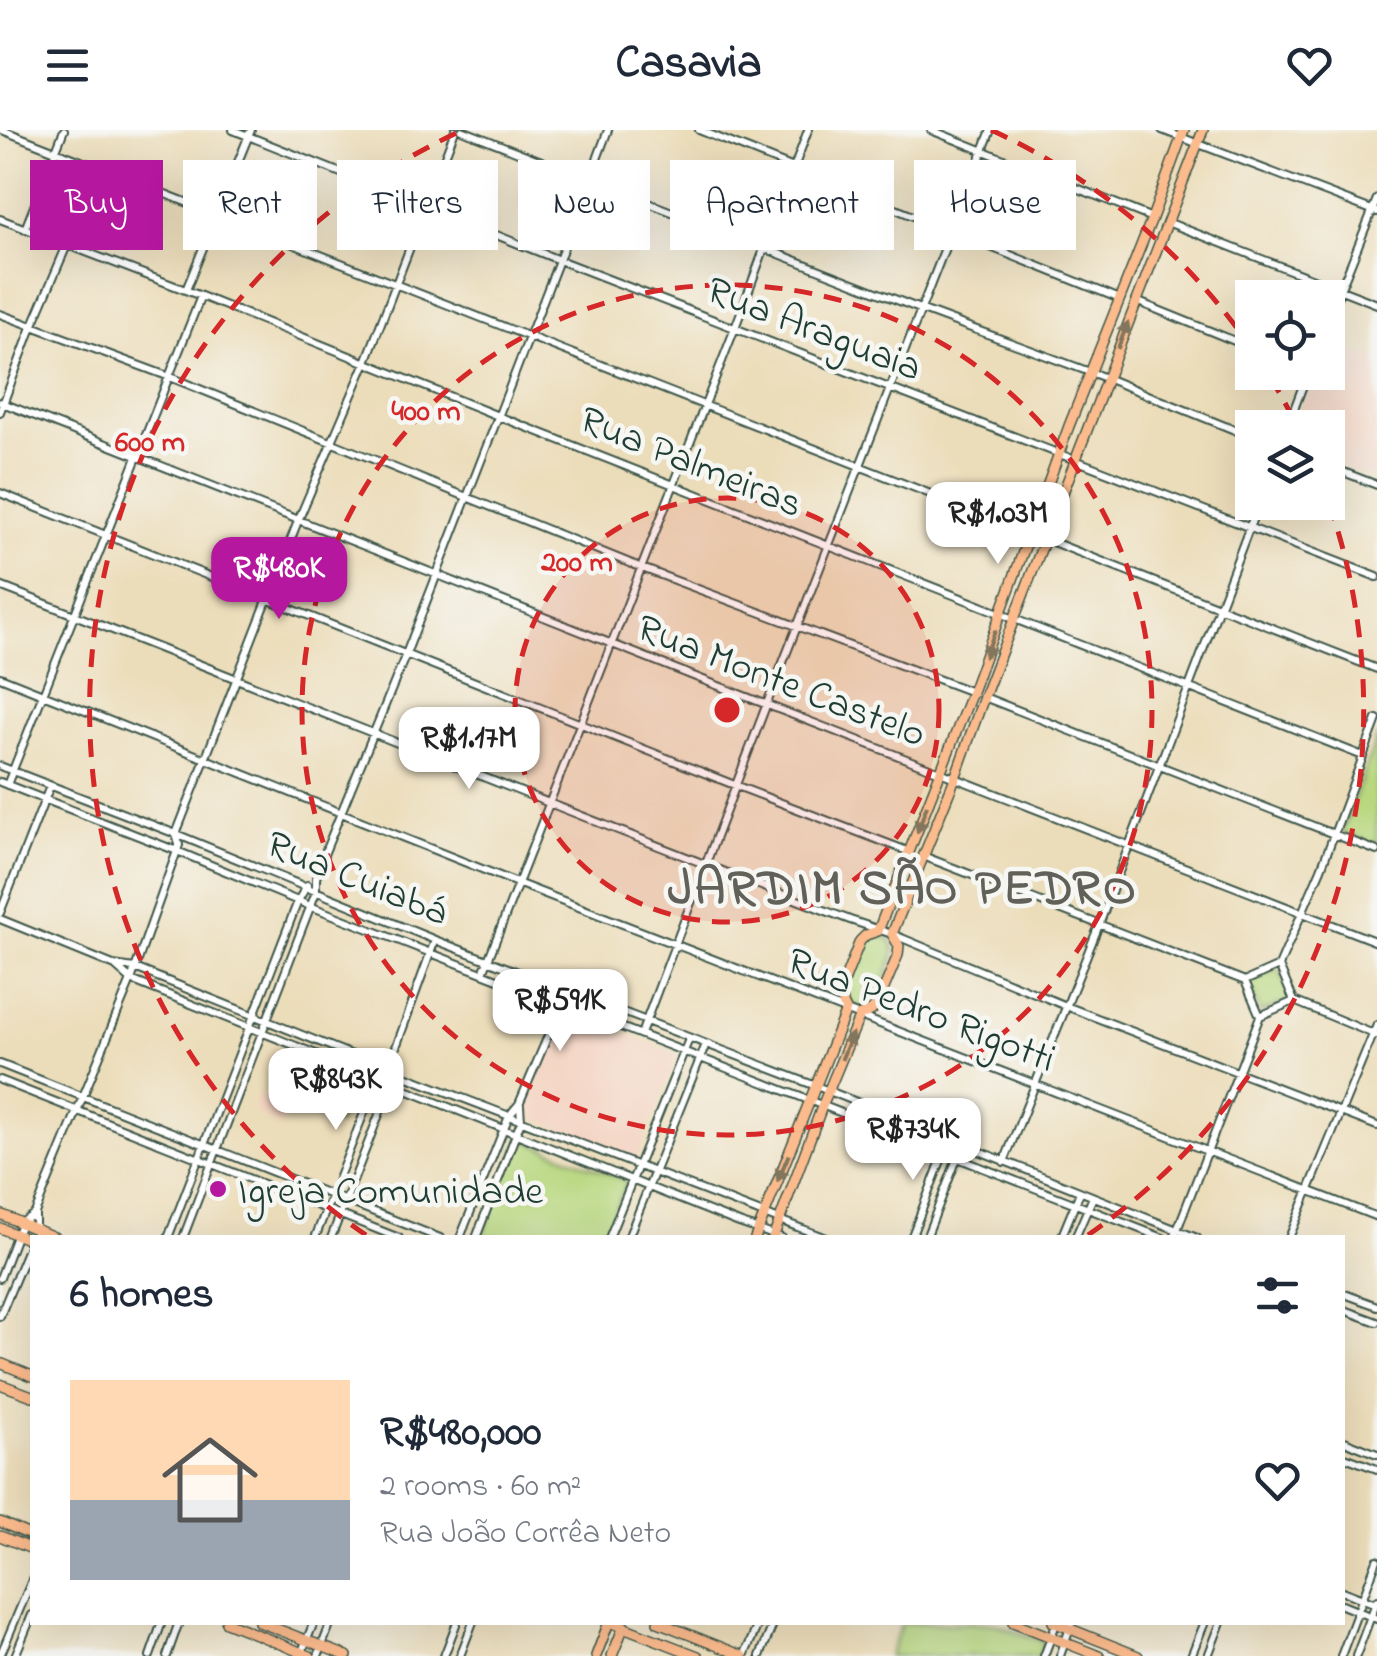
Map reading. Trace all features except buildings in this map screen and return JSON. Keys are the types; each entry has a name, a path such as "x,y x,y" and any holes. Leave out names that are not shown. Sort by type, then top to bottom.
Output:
{"main road":[{"path":"776,1235 860,1015 877,1004 898,956 899,946 892,934 1202,130"},
{"path":"757,1233 846,1010 842,989 860,941 878,931 910,852 1183,134"},
{"path":"0,1214 22,1224 31,1235"},
{"path":"0,1228 30,1237"},
{"path":"0,1363 30,1375"},
{"path":"0,1384 30,1395"},
{"path":"0,1522 30,1535"},
{"path":"0,1536 30,1548"},
{"path":"234,1625 310,1653 347,1656"},
{"path":"266,1625 306,1642 310,1653"},
{"path":"596,1656 609,1625"},
{"path":"612,1656 624,1625 698,1656"},
{"path":"666,1625 744,1656"},
{"path":"1021,1625 1099,1656"},
{"path":"1071,1626 1138,1656"}],"street":[{"path":"2,130 183,201"},
{"path":"25,229 64,130"},
{"name":"Rua Araguaia","path":"233,130 250,133 337,169"},
{"path":"446,160 459,130 538,160"},
{"path":"597,160 608,130"},
{"path":"699,130 776,160"},
{"path":"797,160 808,130"},
{"path":"930,130 1152,218"},
{"path":"979,160 991,130"},
{"path":"1162,130 1183,134 1375,211"},
{"path":"239,160 250,133"},
{"path":"1343,280 1375,211 1377,198"},
{"name":"Rua Palmeiras","path":"0,219 30,231"},
{"path":"1167,222 1316,280"},
{"name":"Rua Araguaia","path":"498,235 1377,577"},
{"path":"1,406 65,250"},
{"name":"Rua Palmeiras","path":"80,250 1363,756"},
{"path":"186,290 203,250"},
{"path":"308,250 1031,534"},
{"path":"33,1235 34,1213 131,980 177,851 176,834 298,520 409,250"},
{"path":"183,1235 316,892 316,878 340,814 564,250"},
{"path":"482,973 765,250"},
{"path":"771,250 1235,430"},
{"path":"641,1034 943,250"},
{"path":"1000,250 1120,299"},
{"path":"1345,291 1377,304"},
{"path":"3,784 12,771 201,296"},
{"path":"1136,301 1235,341"},
{"path":"0,314 330,441 642,568 972,692"},
{"name":"Rua Monte Castelo","path":"1,406 1377,942"},
{"path":"1345,473 1377,485"},
{"path":"0,492 910,852"},
{"path":"1004,1162 1252,520"},
{"path":"1045,539 1377,669"},
{"path":"0,586 1377,1126"},
{"name":"Rua Pedro Rigotti","path":"0,677 340,814 1377,1217"},
{"path":"984,697 1377,851"},
{"path":"923,856 1245,981 1280,966 1377,719"},
{"name":"Rua Cuiabá","path":"0,766 1093,1197 1175,1234"},
{"name":"Rua Cuiabá","path":"3,784 1155,1235"},
{"path":"50,786 0,916 113,965 135,968 819,1235"},
{"path":"169,1235 298,901 304,887 316,878"},
{"path":"316,1235 382,1067 395,1050 435,940"},
{"path":"113,965 131,980 757,1233"},
{"path":"1280,966 1294,1001 1375,1035"},
{"path":"1175,1234 1260,1016 1245,981"},
{"path":"461,1235 509,1116 520,1104 567,991"},
{"path":"1260,1016 1294,1001"},
{"path":"1290,1235 1377,1025"},
{"path":"610,1235 689,1039"},
{"path":"629,1235 706,1044"},
{"path":"333,1235 391,1084 395,1050"},
{"path":"732,1069 737,1056"},
{"path":"0,1064 432,1235"},
{"path":"0,1080 391,1235"},
{"path":"477,1235 522,1121 520,1104"},
{"path":"912,1235 949,1140"},
{"path":"927,1235 962,1146"},
{"path":"292,1196 298,1183"},
{"path":"1062,1235 1080,1192"},
{"path":"1076,1235 1093,1197"},
{"path":"0,1278 22,1224 34,1213"},
{"path":"0,1316 30,1244"},
{"path":"1346,1294 1377,1306"},
{"path":"1345,1311 1377,1322"},
{"path":"1345,1441 1377,1454"},
{"path":"1345,1457 1377,1469"},
{"path":"1341,1656 1377,1560"},
{"path":"0,1656 30,1585"},
{"path":"1345,1591 1376,1603 1374,1617 1356,1656"},
{"path":"1345,1606 1374,1617"},
{"path":"15,1656 30,1620"},
{"path":"150,1656 161,1625"},
{"path":"167,1656 178,1625"},
{"path":"310,1653 306,1642 313,1625"},
{"path":"310,1653 329,1625"},
{"path":"444,1656 456,1625"},
{"path":"460,1656 472,1625"},
{"path":"744,1656 757,1625"},
{"path":"760,1656 773,1625"},
{"path":"1044,1656 1054,1625"},
{"path":"1191,1656 1204,1625"},
{"path":"1208,1656 1220,1625"},
{"path":"1060,1656 1071,1626"}],"shaded area":[{"path":"1345,348 1377,360 1377,480 1345,468 1345,410 1300,410 1307,390 1345,390"},
{"path":"566,1010 678,1055 637,1159 524,1114"},
{"path":"257,1094 286,1111 281,1127 254,1110"}],"green space":[{"path":"1377,736 1377,845 1342,832"},
{"path":"878,934 891,940 895,952 884,984 870,1005 849,1003 843,990 863,941"},
{"path":"1279,969 1293,999 1261,1013 1247,982"},
{"path":"322,1072 354,1087 345,1107 313,1092"},
{"path":"295,1092 344,1110 338,1125 289,1104"},
{"path":"520,1138 627,1181 605,1235 482,1235"},
{"path":"901,1625 998,1625 1044,1642 1039,1656 889,1656"}],"place":[{"name":"Igreja Comunidade","path":"218,1189"}],"district":[{"name":"JARDIM SÃO PEDRO","path":"903,885"}]}
